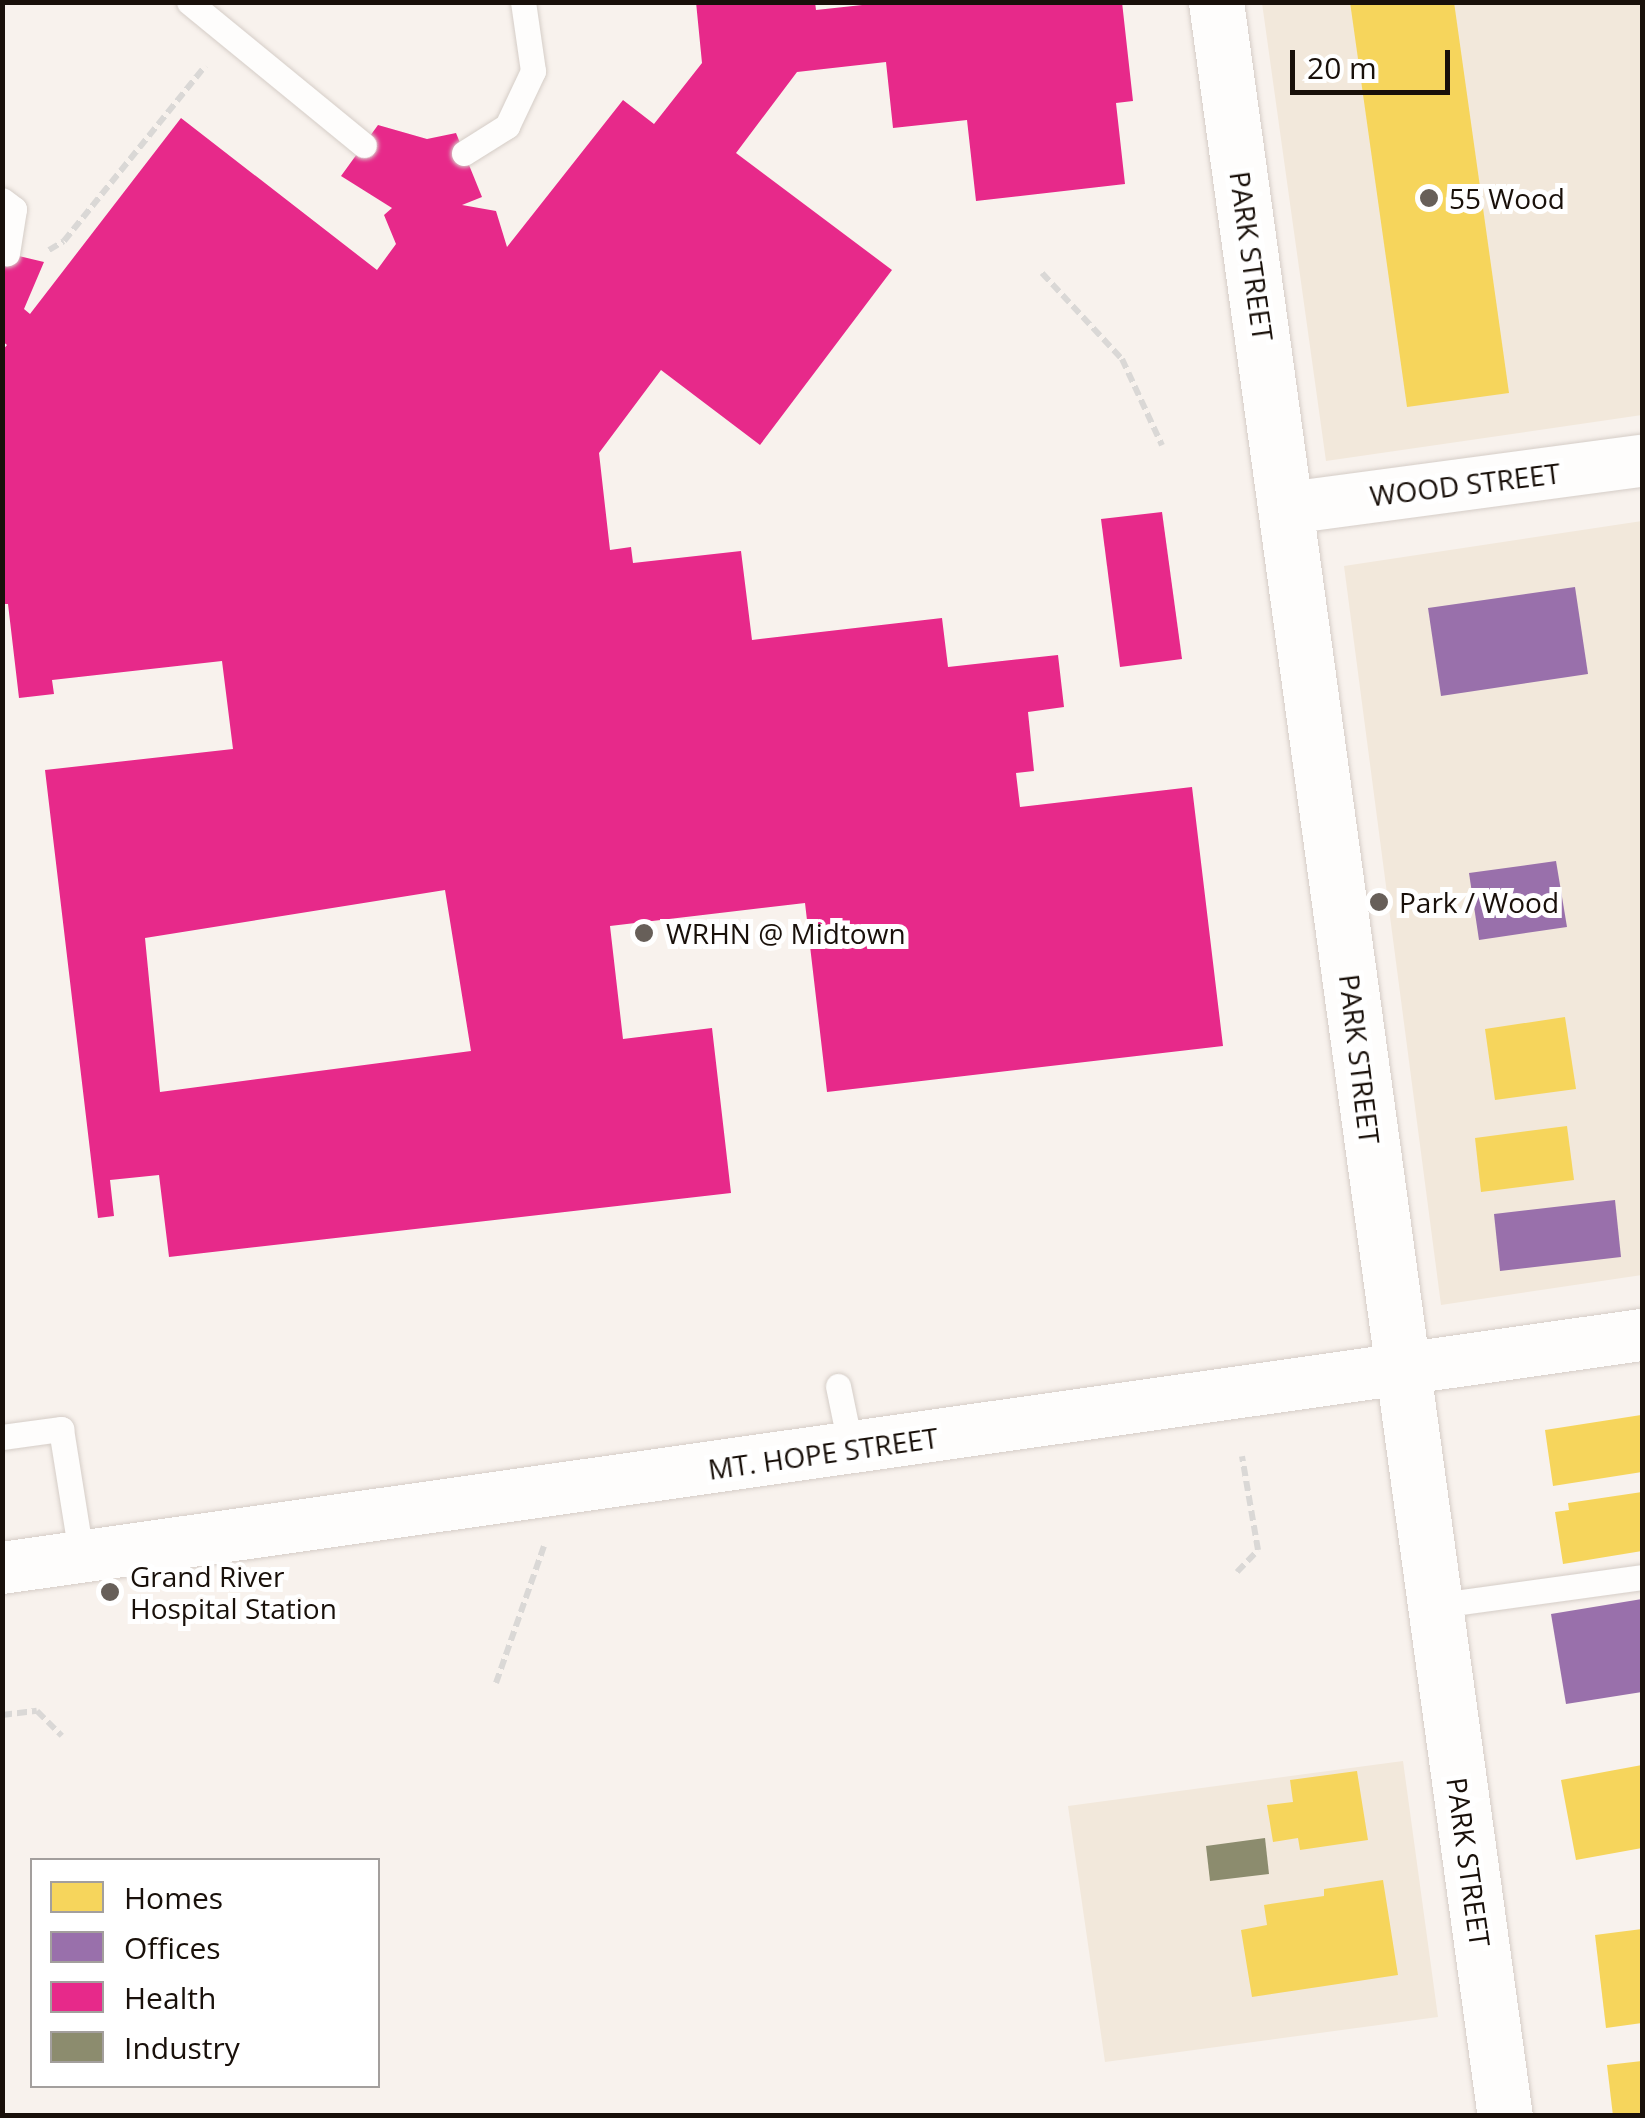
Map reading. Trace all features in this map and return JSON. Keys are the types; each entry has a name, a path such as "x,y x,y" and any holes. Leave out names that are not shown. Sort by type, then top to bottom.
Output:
{"street":[{"name":"PARK STREET","path":"1216,2 1288,508 1400,1370 1506,2116"},
{"name":"WOOD STREET","path":"1288,508 1642,461"},
{"name":"MT. HOPE STREET","path":"2,1568 82,1560 1642,1335"}],"lane":[{"path":"189,2 364,146"},
{"path":"464,152 508,126 533,71 523,2"},
{"path":"2,200 14,210 19,256"},
{"path":"838,1386 851,1449"},
{"path":"2,1437 61,1429 82,1560"},
{"path":"1433,1606 1642,1578"}],"path":[{"path":"19,256 64,241 208,61"},
{"path":"1042,272 1122,359 1162,445"},
{"path":"1236,1572 1258,1550 1242,1456"},
{"path":"496,1683 545,1544"},
{"path":"2,1716 37,1711 62,1736"}],"shaded area":[{"path":"1262,3 1642,3 1642,415 1326,461"},
{"path":"1642,521 1642,1275 1441,1305 1344,566"},
{"path":"1403,1761 1438,2017 1105,2062 1068,1806"}],"building: Homes":[{"name":"55 Wood","path":"1350,2 1454,2 1509,393 1407,407"},
{"path":"1565,1017 1576,1089 1495,1100 1485,1029"},
{"path":"1567,1126 1574,1180 1481,1192 1475,1138"},
{"path":"1641,1415 1642,1472 1553,1486 1545,1430"},
{"path":"1642,1492 1642,1551 1563,1564 1555,1512 1569,1510 1568,1503"},
{"path":"1642,1765 1642,1848 1576,1860 1561,1780"},
{"path":"1357,1771 1368,1840 1300,1850 1298,1838 1273,1842 1267,1805 1293,1802 1290,1780"},
{"path":"1383,1880 1398,1975 1252,1997 1241,1930 1267,1925 1264,1905 1324,1896 1324,1889"},
{"path":"1642,1929 1642,2023 1606,2028 1595,1935"},
{"path":"1642,2061 1642,2116 1613,2116 1607,2065"}],"building: Offices":[{"path":"1575,587 1588,674 1441,696 1428,608"},
{"path":"1556,861 1567,927 1479,940 1469,873"},
{"path":"1615,1200 1621,1257 1500,1271 1494,1214"},
{"path":"1642,1599 1642,1692 1566,1704 1551,1614"}],"building: Health":[{"path":"696,2 815,2 816,10 890,2 1122,2 1133,101 1116,103 1125,184 976,201 967,120 893,128 886,62 797,72 736,153 892,270 760,445 661,370 599,453 610,550 631,547 633,563 741,551 752,640 942,618 948,667 1058,655 1064,707 1028,712 1034,771 1016,773 1020,807 1192,787 1223,1046 827,1092 805,903 610,926 623,1039 712,1028 731,1193 169,1257 159,1175 110,1180 114,1216 98,1218 45,770 233,749 222,661 52,680 54,694 19,698 8,604 2,604 2,351 7,345 2,341 2,252 44,262 24,309 30,314 181,118 377,270 396,244 384,215 392,208 341,176 378,125 427,139 456,133 482,197 462,205 496,211 507,247 623,100 654,124 702,63","holes":["445,890 471,1051 160,1092 145,938"]},
{"path":"1162,512 1182,659 1120,667 1101,519"}],"building: Industry":[{"path":"1265,1838 1269,1874 1210,1881 1206,1846"}],"place":[{"name":"55 Wood","path":"1429,198"},
{"name":"Park / Wood","path":"1379,902"},
{"name":"WRHN @ Midtown","path":"644,933"},
{"name":"Grand River Hospital Station","path":"110,1592"}]}
